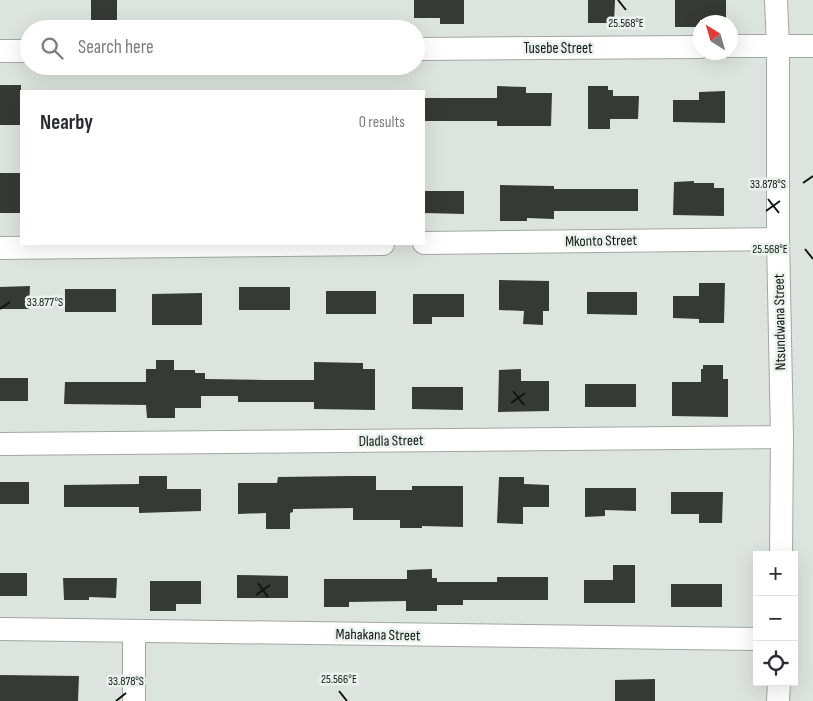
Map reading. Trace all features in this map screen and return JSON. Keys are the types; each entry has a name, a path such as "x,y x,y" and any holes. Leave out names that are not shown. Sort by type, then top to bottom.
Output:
{"street":[{"name":"Ntsundwana Street","path":"776,0 782,437 781,551"},
{"path":"738,46 813,46"},
{"name":"Tusebe Street","path":"425,48 693,47"},
{"path":"0,51 20,51"},
{"name":"Mkonto Street","path":"425,243 778,240"},
{"path":"0,248 288,245"},
{"name":"Dladla Street","path":"0,444 782,437"},
{"name":"Mahakana Street","path":"0,629 753,639"},
{"path":"134,632 134,701"},
{"path":"778,701 779,686"}],"building":[{"path":"91,0 117,0 117,20 91,20"},
{"path":"414,0 464,0 464,24 440,24 440,18 414,18"},
{"path":"588,0 615,0 614,23 588,23"},
{"path":"675,0 726,0 726,15 693,15 693,27 675,27"},
{"path":"0,85 21,85 20,125 0,125"},
{"path":"497,86 526,87 526,93 552,93 551,126 497,126 497,121 425,121 425,98 497,98"},
{"path":"588,86 608,86 608,90 613,90 613,96 639,96 638,119 610,119 610,129 588,129"},
{"path":"725,91 725,123 673,122 673,100 699,100 699,92"},
{"path":"0,173 20,173 20,213 0,213"},
{"path":"694,181 694,183 714,183 714,188 724,188 724,216 673,215 674,182"},
{"path":"500,185 554,186 554,189 638,189 638,211 554,211 554,219 527,218 527,221 500,221"},
{"path":"425,191 464,191 464,214 425,213"},
{"path":"499,280 549,281 549,311 543,311 543,325 523,324 524,311 499,310"},
{"path":"699,283 725,283 724,323 699,323 699,319 673,318 673,296 699,296"},
{"path":"30,286 29,309 0,309 0,287"},
{"path":"239,287 290,287 290,310 239,310"},
{"path":"65,289 116,289 116,312 65,312"},
{"path":"326,291 376,291 376,314 326,314"},
{"path":"587,292 637,292 637,315 587,314"},
{"path":"202,293 202,325 152,325 152,294"},
{"path":"413,294 464,294 464,317 432,317 432,324 413,324"},
{"path":"156,360 174,360 174,370 195,370 195,373 205,373 205,379 264,380 314,380 314,362 363,363 363,369 375,369 375,410 314,409 314,402 238,402 238,396 201,396 201,408 175,408 175,418 147,418 146,405 64,404 65,382 146,382 146,369 156,369"},
{"path":"703,365 723,365 723,379 728,379 728,417 672,416 672,382 701,382 701,369 703,369"},
{"path":"521,369 521,381 549,381 549,411 498,412 499,370"},
{"path":"0,378 28,378 28,401 0,401"},
{"path":"585,384 636,384 636,407 585,407"},
{"path":"412,387 463,387 463,410 412,409"},
{"path":"139,476 167,476 167,489 201,489 201,511 139,513 139,507 64,507 64,485 139,484"},
{"path":"376,476 376,490 412,490 412,486 463,486 463,527 422,526 422,528 400,528 400,520 353,520 353,508 293,509 293,512 290,513 290,529 266,529 266,513 238,514 238,483 277,483 278,477"},
{"path":"499,477 524,477 524,484 549,485 549,507 523,507 523,524 497,523"},
{"path":"0,482 29,482 29,504 0,504"},
{"path":"585,488 636,488 636,511 605,510 605,516 585,517"},
{"path":"671,492 723,492 722,523 699,523 699,514 671,514"},
{"path":"613,565 635,565 635,603 584,603 584,580 613,580"},
{"path":"432,569 432,578 437,578 437,582 497,582 497,577 548,577 548,600 463,600 463,605 437,605 437,611 406,611 406,601 349,602 349,607 324,607 324,579 407,579 407,570"},
{"path":"0,573 27,573 27,596 0,596"},
{"path":"237,575 288,576 288,598 237,598"},
{"path":"63,578 117,578 116,598 89,597 89,600 64,600"},
{"path":"150,581 201,581 201,604 176,604 176,611 150,611"},
{"path":"671,584 722,584 722,607 671,607"},
{"path":"0,675 79,676 78,701 0,701"},
{"path":"655,679 655,701 615,701 615,680"}]}
